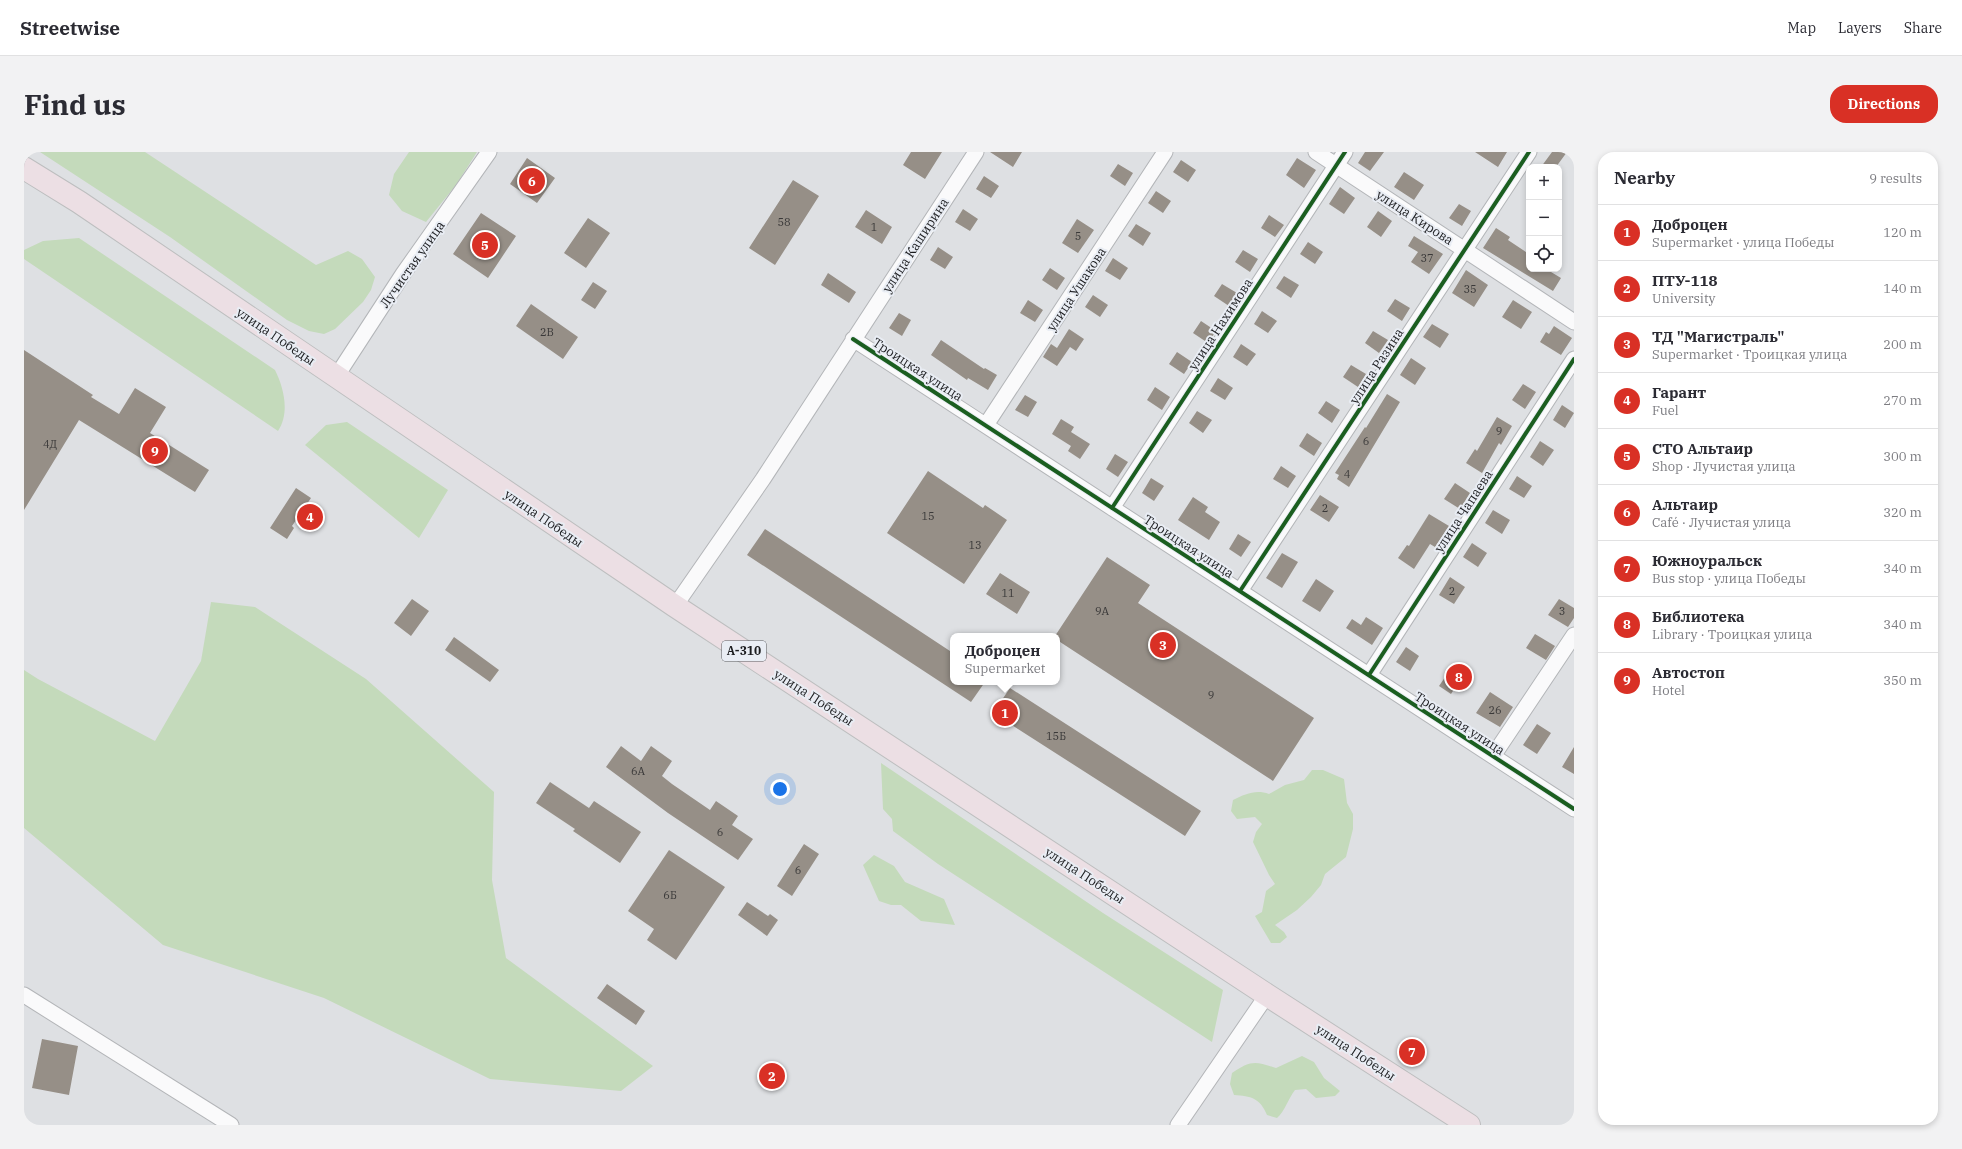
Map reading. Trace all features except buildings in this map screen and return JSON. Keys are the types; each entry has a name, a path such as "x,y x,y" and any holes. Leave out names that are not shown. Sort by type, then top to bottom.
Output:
{"highway":[{"name":"улица Победы","path":"24,168 79,202 675,606 1267,995 1469,1125"}],"street":[{"name":"Лучистая улица","path":"336,377 403,274 489,152"},
{"name":"улица Каширина","path":"675,606 763,479 976,152"},
{"name":"улица Ушакова","path":"986,425 1165,152"},
{"name":"улица Кирова","path":"1316,152 1574,322"},
{"name":"улица Нахимова","path":"1112,508 1345,152"},
{"name":"улица Разина","path":"1240,592 1529,152"},
{"name":"Троицкая улица","path":"853,339 1574,809"},
{"name":"улица Чапаева","path":"1369,675 1574,358"},
{"path":"1493,756 1574,635"},
{"path":"24,995 231,1125"},
{"path":"1178,1125 1267,995"}],"green space":[{"path":"40,152 145,152 316,265 348,251 362,259 375,277 371,290 363,302 335,329 324,334 309,331 287,320 170,237"},
{"path":"409,152 477,152 456,185 426,222 402,211 389,195 394,174"},
{"path":"79,238 275,370 283,392 285,409 282,424 278,431 24,259 24,250 43,241"},
{"path":"347,422 448,490 419,538 305,445 326,425"},
{"path":"211,602 255,607 366,679 494,792 492,880 506,958 653,1066 621,1091 490,1079 324,998 163,945 24,828 24,670 38,679 155,741 201,661"},
{"path":"881,763 1103,913 1223,990 1212,1042 938,864 893,831 892,819 883,809"},
{"path":"1312,770 1323,770 1344,779 1347,803 1353,814 1353,829 1346,857 1325,874 1321,885 1311,897 1297,910 1275,925 1284,932 1287,937 1280,943 1271,943 1255,916 1262,912 1266,891 1275,884 1253,842 1256,832 1262,824 1255,817 1237,819 1231,811 1233,800 1255,792 1269,794 1285,785 1304,780"},
{"path":"874,855 894,866 905,882 944,899 955,925 921,921 901,905 891,905 879,901 863,865"},
{"path":"1302,1056 1314,1062 1324,1078 1340,1091 1335,1096 1316,1098 1306,1089 1295,1090 1277,1118 1267,1115 1258,1101 1250,1097 1234,1095 1230,1084 1232,1073 1238,1069 1253,1063 1276,1068"}],"cycle path":[{"path":"1112,508 1345,152"},
{"path":"1240,591 1529,152"},
{"path":"853,339 1574,809"},
{"path":"1369,675 1574,359"}],"place":[{"name":"Альтаир","path":"532,181"},
{"name":"СТО Альтаир","path":"485,245"},
{"name":"Автостоп","path":"155,451"},
{"name":"Гарант","path":"310,517"},
{"name":"ТД \"Магистраль\"","path":"1163,645"},
{"name":"Библиотека","path":"1459,677"},
{"name":"Доброцен","path":"1005,713"},
{"name":"Южноуральск","path":"1412,1052"},
{"name":"ПТУ-118","path":"772,1076"}]}
